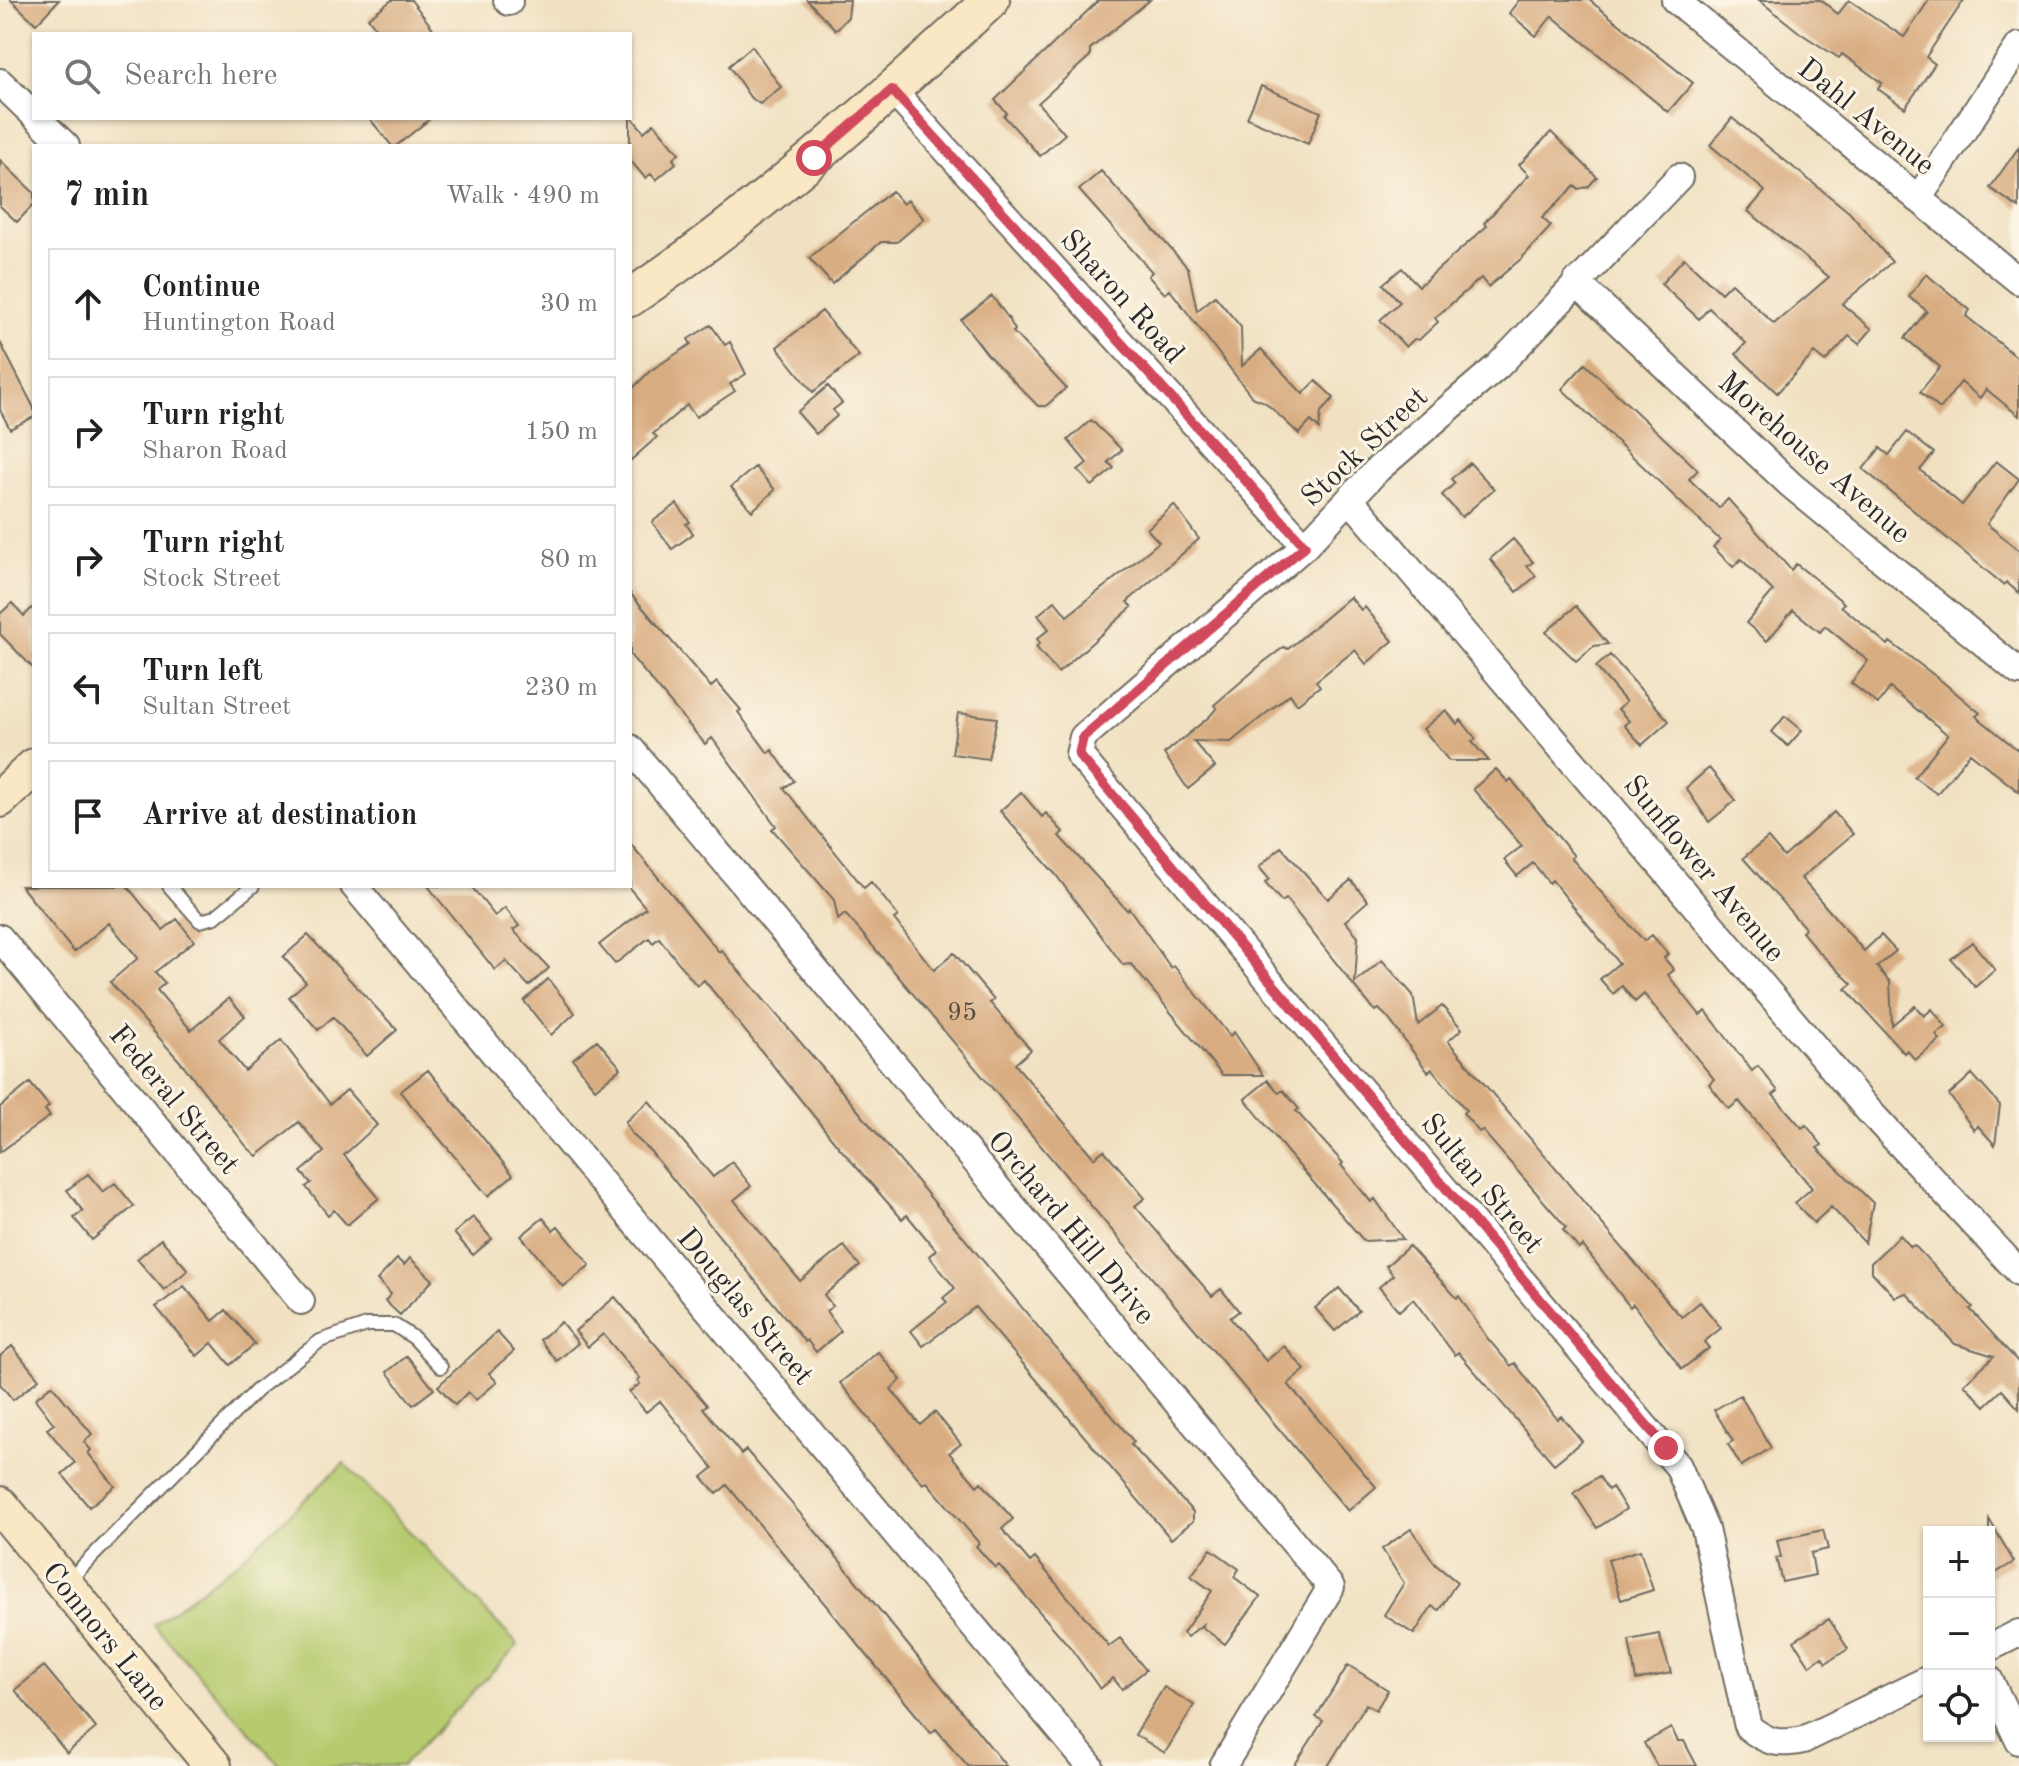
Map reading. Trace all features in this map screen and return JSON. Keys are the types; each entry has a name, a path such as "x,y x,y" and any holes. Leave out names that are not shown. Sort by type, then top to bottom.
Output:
{"main road":[{"path":"632,297 740,220 892,90 991,0"},
{"path":"0,799 32,769"},
{"name":"Connors Lane","path":"0,1505 213,1766"}],"street":[{"name":"Dahl Avenue","path":"1675,0 2019,281"},
{"path":"1918,199 2019,46"},
{"path":"0,82 32,112"},
{"name":"Sharon Road","path":"892,90 1305,546"},
{"path":"40,120 64,144"},
{"name":"Stock Street","path":"1079,745 1090,731 1305,546 1378,469 1498,366 1679,177"},
{"name":"Morehouse Avenue","path":"1576,282 1791,485 2019,672"},
{"name":"Sunflower Avenue","path":"1350,499 1869,1111 2019,1272"},
{"name":"Sultan Street","path":"1079,745 1079,755 1086,766 1678,1466 1705,1529 1748,1727 1763,1740 1780,1745 1828,1729 1923,1682"},
{"name":"Orchard Hill Drive","path":"632,750 1331,1587 1223,1766"},
{"name":"Douglas Street","path":"356,888 1090,1766"},
{"name":"Federal Street","path":"0,938 301,1301"},
{"path":"1995,1645 2019,1633"},
{"path":"1995,1691 2019,1741"}],"lane":[{"path":"171,888 200,921 215,917 251,888"},
{"path":"64,1585 257,1390 320,1341 367,1325 394,1325 414,1338 441,1367"}],"green space":[{"path":"344,1463 518,1645 402,1766 280,1766 154,1625 240,1560"}],"building":[{"path":"11,0 59,0 36,24"},
{"path":"392,0 411,0 435,32 378,32 368,18"},
{"path":"807,0 850,0 848,17 836,30"},
{"path":"1099,0 1150,0 1090,49 1090,56 1038,103 1065,134 1040,156 1004,116 1007,113 995,100"},
{"path":"1519,0 1589,0 1693,83 1668,112 1552,16 1536,36 1509,13"},
{"path":"1759,0 1821,0 1838,14 1849,0 1904,37 1929,0 1964,0 1926,57 1935,64 1905,108 1878,89 1882,83 1842,54 1839,58 1800,33"},
{"path":"752,46 781,87 760,104 750,97 729,66"},
{"path":"1261,86 1321,112 1308,144 1247,118"},
{"path":"632,117 644,132 654,123 679,153 673,159 676,163 656,180 651,174 645,178 632,162"},
{"path":"1732,118 1849,212 1892,262 1842,304 1872,329 1859,344 1849,336 1825,362 1814,353 1777,393 1736,354 1746,343 1709,308 1699,319 1661,284 1684,258 1721,293 1731,283 1774,324 1829,277 1748,211 1765,191 1710,145"},
{"path":"371,120 428,120 398,144 390,144"},
{"path":"1551,132 1597,177 1588,187 1578,189 1575,186 1542,218 1551,226 1522,258 1488,287 1481,278 1435,318 1438,322 1419,340 1414,339 1406,347 1380,320 1400,302 1383,284 1402,268 1419,286 1487,226 1484,223 1529,175 1519,165"},
{"path":"2019,147 2019,208 1990,188"},
{"path":"0,160 32,191 32,206 17,222 0,206"},
{"path":"1101,171 1188,268 1197,311 1215,296 1241,327 1242,366 1261,349 1303,394 1316,381 1334,398 1321,412 1319,429 1311,421 1299,434 1265,402 1252,397 1170,290 1165,294 1148,276 1152,272 1079,190"},
{"path":"892,191 903,204 908,200 924,219 897,242 881,242 832,284 809,258"},
{"path":"1926,274 1970,310 1966,316 2019,359 2019,416 1986,389 1980,398 1961,382 1940,409 1920,392 1940,367 1905,338 1927,311 1909,297"},
{"path":"992,296 1009,319 1015,330 1013,332 1066,388 1046,406 1038,406 988,355 961,320"},
{"path":"822,311 859,356 813,392 777,347"},
{"path":"711,325 725,345 730,342 746,374 730,384 735,391 696,417 687,405 653,434 657,437 632,459 632,389 650,371 691,344 688,339"},
{"path":"0,342 32,404 32,418 10,429 0,410"},
{"path":"1585,364 1698,470 1689,479 1719,508 1728,499 1791,570 1796,564 1815,579 1844,603 1841,606 1888,645 1890,642 1980,713 1976,716 2019,751 2019,792 1970,753 1937,794 1914,777 1948,735 1890,688 1878,704 1851,683 1868,661 1825,626 1820,632 1793,610 1767,641 1746,623 1773,591 1741,559 1733,567 1713,547 1720,540 1562,389"},
{"path":"828,386 842,403 833,410 837,416 816,434 797,412"},
{"path":"1091,420 1122,450 1108,462 1114,468 1092,486 1078,470 1087,463 1068,440"},
{"path":"1907,432 1934,453 1920,470 1962,505 1996,461 2019,479 1987,524 2019,550 2019,593 2006,582 2004,585 1863,469 1880,448 1889,455"},
{"path":"1470,463 1494,489 1462,517 1442,495 1455,483 1451,479"},
{"path":"755,467 775,490 752,511 731,487"},
{"path":"677,504 690,522 686,524 693,534 672,549 652,522"},
{"path":"1174,505 1199,539 1127,602 1132,607 1058,673 1036,647 1040,643 1037,639 1049,629 1038,615 1055,601 1067,616 1124,571 1159,542 1147,529"},
{"path":"1513,539 1533,562 1527,566 1536,576 1517,592 1490,559"},
{"path":"632,595 711,687 717,682 741,710 738,712 768,753 772,750 794,781 784,788 864,888 871,882 898,916 894,919 934,970 954,953 994,1000 990,1003 1031,1050 1015,1064 1094,1158 1104,1150 1145,1198 1135,1206 1212,1296 1221,1289 1239,1311 1230,1318 1266,1361 1284,1346 1305,1370 1288,1384 1376,1487 1348,1511 855,925 845,914 838,920 834,900 772,829 776,826 712,738 705,744 632,657"},
{"path":"1350,597 1361,610 1365,607 1393,641 1366,664 1355,650 1316,681 1320,686 1297,704 1290,694 1231,742 1193,741 1215,767 1188,789 1164,754 1209,717 1217,708 1214,705 1265,661 1284,647 1288,649"},
{"path":"12,603 24,616 32,608 32,667 0,634 0,614"},
{"path":"1576,606 1608,644 1594,646 1576,661 1546,632"},
{"path":"1610,655 1669,721 1642,745 1624,725 1629,721 1618,709 1626,702 1596,667"},
{"path":"1446,710 1457,724 1461,720 1476,739 1472,742 1489,761 1449,761 1423,729"},
{"path":"958,713 997,718 988,759 952,754"},
{"path":"1785,716 1802,730 1788,746 1772,732"},
{"path":"1709,768 1736,800 1709,822 1686,788"},
{"path":"1496,769 1508,782 1511,779 1574,856 1571,858 1644,941 1652,935 1668,954 1664,958 1674,970 1668,975 1700,1015 1706,1011 1752,1071 1758,1066 1778,1091 1773,1095 1802,1128 1806,1125 1822,1145 1817,1148 1873,1203 1865,1243 1831,1207 1814,1223 1795,1203 1812,1188 1739,1101 1729,1109 1709,1084 1714,1079 1644,994 1635,1002 1622,986 1613,994 1600,979 1619,963 1552,880 1549,883 1533,863 1517,876 1504,860 1522,846 1473,789"},
{"path":"1021,792 1042,817 1046,813 1063,832 1059,836 1127,910 1129,908 1171,968 1174,966 1230,1036 1234,1032 1263,1075 1222,1075 1131,964 1123,965 1056,875 1000,811"},
{"path":"1834,812 1853,834 1801,878 1864,951 1881,935 1896,951 1877,967 1890,982 1892,1025 1915,1006 1924,1016 1932,1009 1946,1027 1936,1035 1940,1040 1915,1060 1907,1050 1904,1053 1846,989 1852,984 1818,951 1802,932 1805,928 1743,858 1768,838 1784,857"},
{"path":"632,845 719,952 721,950 820,1065 1134,1442 1131,1445 1193,1512 1193,1521 1171,1539 975,1307 923,1346 911,1331 947,1302 943,1298 955,1288 929,1256 936,1250 907,1215 902,1219 838,1146 704,980 697,986 659,938 653,943 649,938 615,964 599,945 646,908 630,889"},
{"path":"1281,847 1328,899 1351,880 1368,901 1345,921 1358,936 1355,983 1382,960 1413,995 1418,1025 1442,1006 1462,1029 1448,1041 1673,1308 1682,1317 1700,1302 1721,1328 1704,1342 1709,1348 1682,1369 1633,1304 1630,1307 1583,1246 1579,1249 1563,1230 1566,1227 1482,1130 1479,1132 1463,1113 1466,1110 1432,1069 1428,1072 1388,1018 1379,1009 1375,1011 1286,899 1282,902 1265,883 1269,879 1259,867"},
{"path":"21,886 129,888 163,930 177,919 194,941 155,972 165,983 157,990 191,1030 229,998 245,1016 219,1039 245,1071 281,1040 330,1104 347,1090 377,1125 344,1155 379,1198 347,1225 334,1210 328,1215 306,1187 311,1183 301,1172 324,1152 299,1122 257,1156 110,982 138,958 109,923 74,952"},
{"path":"430,888 473,888 495,916 505,908 519,926 513,930 549,968 529,986 506,961 495,970"},
{"path":"308,935 397,1030 367,1056 333,1017 318,1030 289,997 306,982 283,957"},
{"path":"1972,942 1995,970 1975,987 1951,959"},
{"path":"548,979 575,1013 551,1035 524,1001"},
{"path":"597,1040 621,1068 595,1089 573,1059"},
{"path":"428,1070 513,1175 488,1196 400,1092"},
{"path":"1972,1074 2000,1105 1995,1145 1978,1126 1974,1130 1949,1095"},
{"path":"1268,1080 1279,1093 1283,1090 1299,1109 1296,1111 1343,1163 1341,1165 1371,1202 1375,1199 1403,1239 1364,1241 1288,1153 1245,1099"},
{"path":"30,1083 49,1106 45,1110 50,1116 0,1152 0,1107"},
{"path":"649,1101 713,1177 732,1162 751,1186 734,1200 800,1281 844,1246 860,1266 824,1295 833,1306 826,1311 841,1331 816,1352 651,1152 632,1134 625,1122"},
{"path":"88,1174 103,1192 115,1183 134,1206 92,1240 74,1218 83,1211 67,1190"},
{"path":"473,1217 492,1239 473,1255 454,1233"},
{"path":"543,1218 553,1230 558,1226 590,1265 563,1287 521,1236"},
{"path":"1900,1235 1911,1247 1914,1245 1973,1307 1970,1309 2019,1363 2019,1409 2002,1390 1985,1406 1964,1384 1994,1356 1955,1344 1906,1293 1895,1297 1871,1271 1871,1263"},
{"path":"161,1239 188,1270 164,1290 137,1259"},
{"path":"1409,1246 1457,1298 1459,1296 1488,1339 1511,1366 1515,1363 1557,1419 1561,1416 1582,1441 1554,1464 1458,1352 1455,1355 1413,1299 1399,1311 1379,1287 1393,1275 1386,1266"},
{"path":"410,1258 433,1280 400,1315 385,1301 391,1294 377,1280 397,1259 404,1265"},
{"path":"184,1286 213,1321 226,1310 255,1344 230,1365 212,1343 197,1356 156,1307"},
{"path":"1339,1288 1359,1311 1335,1331 1315,1308"},
{"path":"615,1297 707,1405 703,1408 741,1454 746,1450 827,1545 1006,1766 968,1766 936,1729 931,1733 727,1485 717,1494 702,1477 713,1468 660,1401 646,1412 629,1392 640,1384 637,1381 640,1378 603,1334 588,1347 575,1331"},
{"path":"561,1322 578,1343 557,1361 540,1340"},
{"path":"497,1332 514,1351 489,1373 497,1382 476,1400 468,1392 455,1405 438,1386"},
{"path":"12,1346 39,1379 13,1400 0,1384 0,1356"},
{"path":"878,1352 901,1380 891,1389 920,1425 935,1412 961,1444 949,1453 977,1486 981,1482 1013,1519 1002,1529 1030,1562 1035,1558 1109,1646 1120,1638 1146,1670 1122,1689 1113,1678 1100,1689 1070,1647 999,1565 995,1568 976,1546 979,1543 927,1482 923,1484 840,1383"},
{"path":"407,1356 434,1389 413,1405 387,1372"},
{"path":"52,1385 92,1434 84,1442 91,1450 88,1453 115,1486 89,1507 62,1474 75,1463 47,1429 54,1424 35,1399"},
{"path":"1740,1395 1771,1448 1741,1466 1728,1444 1733,1441 1714,1410"},
{"path":"1599,1476 1608,1490 1612,1487 1626,1509 1597,1528 1574,1493"},
{"path":"1411,1529 1436,1565 1457,1582 1439,1610 1432,1606 1414,1634 1384,1615 1404,1583 1382,1549"},
{"path":"1995,1529 2014,1562 1995,1573"},
{"path":"1823,1530 1828,1549 1811,1553 1815,1575 1782,1582 1776,1558 1781,1557 1777,1540"},
{"path":"1211,1549 1239,1569 1234,1577 1260,1597 1225,1644 1202,1627 1203,1624 1187,1637 1183,1633 1212,1591 1191,1576"},
{"path":"1640,1550 1653,1590 1621,1600 1608,1560"},
{"path":"1829,1619 1848,1649 1826,1663 1822,1657 1810,1666 1794,1641"},
{"path":"1659,1634 1671,1673 1636,1680 1629,1640"},
{"path":"1348,1665 1388,1690 1376,1710 1366,1704 1328,1766 1294,1766 1323,1721 1316,1717"},
{"path":"44,1666 96,1728 67,1753 15,1690"},
{"path":"1164,1687 1194,1705 1165,1753 1135,1735"},
{"path":"1671,1728 1678,1741 1684,1741 1697,1766 1657,1766 1644,1743"}],"route":[{"path":"814,158 892,90 1305,546 1083,737 1079,755 1666,1448"}]}
